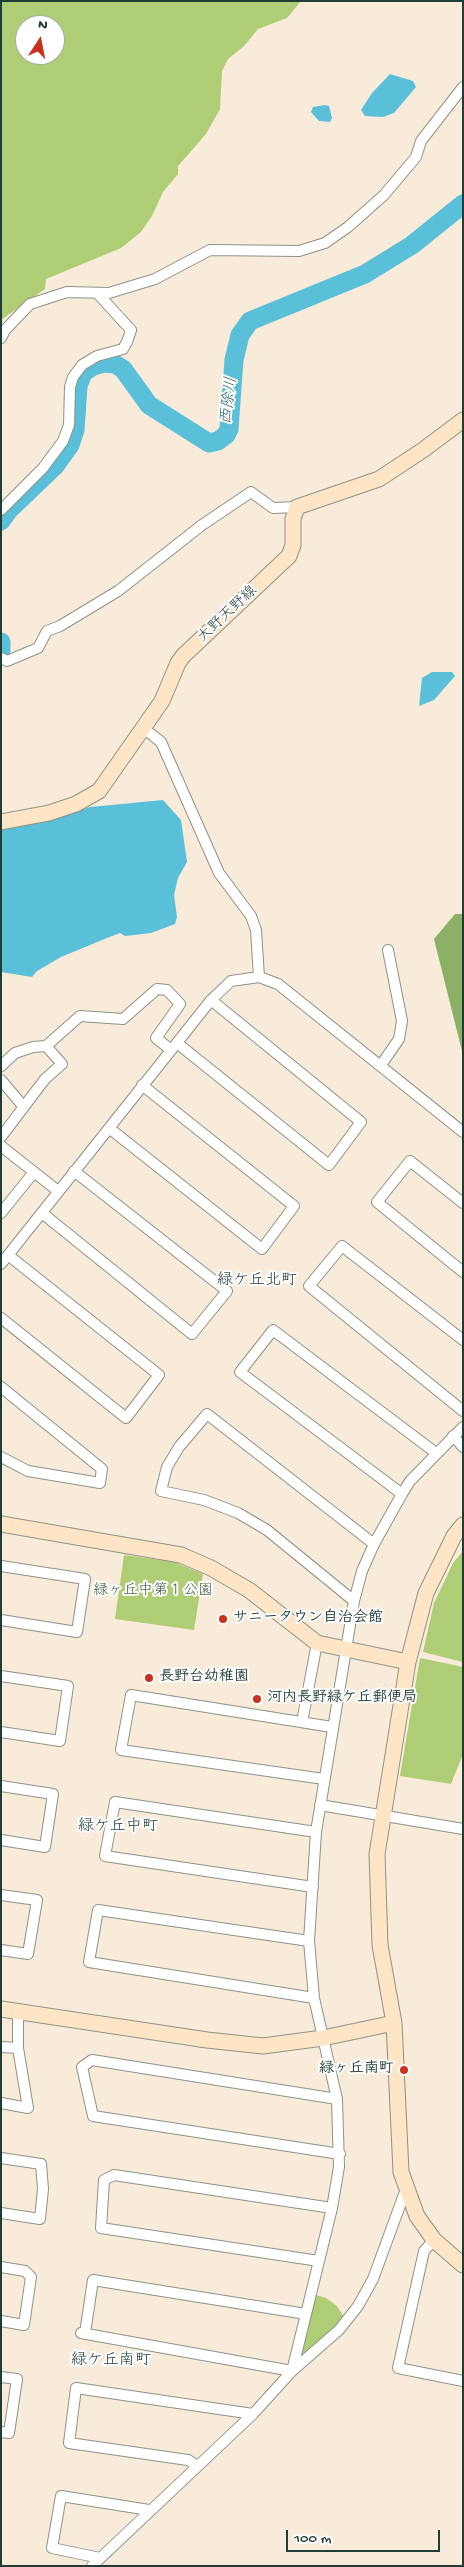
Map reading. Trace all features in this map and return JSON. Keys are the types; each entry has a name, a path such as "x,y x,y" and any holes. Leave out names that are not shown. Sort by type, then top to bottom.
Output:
{"street":[{"path":"1,338 5,330 30,304 67,292 109,293 155,279 210,250 299,251 325,243 348,227 384,195 416,157 421,141 463,87"},
{"path":"1,510 43,468 63,441 69,425 70,387 73,377 82,365 97,356 123,348 127,342 131,330 98,294"},
{"path":"4,659 38,648 47,631 60,626 118,590 202,525 251,492 273,508 297,508 379,479 424,450 463,420"},
{"name":"大野天野線","path":"1,822 49,813 76,804 98,791 162,701 178,663 183,656 289,556 292,545 292,519 297,508"},
{"path":"142,727 161,742 219,873 251,916 256,930 258,977"},
{"path":"381,1065 399,1039 402,1021 388,950"},
{"path":"1,1264 211,1000 231,981 258,977 278,984 463,1132"},
{"path":"1,1066 15,1053 33,1047 46,1046 80,1016 124,1019 157,988 166,990 180,1004 156,1038 174,1046 329,1165 361,1122 211,1000"},
{"path":"1,1137 45,1079 62,1064 46,1046"},
{"path":"1,1080 23,1106"},
{"path":"109,1128 262,1249 294,1206 142,1085"},
{"path":"1,1146 58,1191"},
{"path":"463,1204 410,1161 377,1202 463,1272"},
{"path":"42,1213 192,1334 227,1291 74,1171"},
{"path":"1,1213 34,1172"},
{"path":"463,1340 342,1246 309,1286 463,1411"},
{"path":"1,1318 126,1418 159,1375 8,1255"},
{"path":"402,1494 240,1372 273,1330 436,1454"},
{"path":"1,1387 102,1468 100,1483 28,1471 1,1457"},
{"path":"354,1601 267,1530 238,1513 204,1500 161,1491 167,1467 180,1447 207,1414 374,1544"},
{"path":"292,2371 332,2208 340,2154 337,2099 314,1998 309,1940 316,1832 354,1601 362,1571 374,1544 410,1481 463,1427"},
{"path":"453,1436 463,1447"},
{"path":"1,1524 62,1537 181,1555 211,1568 249,1590 316,1643 346,1651 408,1662"},
{"path":"463,1525 454,1536 426,1593 408,1662 377,1854 380,1945 394,2023 400,2156 406,2189 417,2216 434,2240 463,2265"},
{"path":"1,1566 85,1579 77,1632 1,1620"},
{"path":"302,1722 316,1643"},
{"path":"1,1676 68,1686 60,1741 1,1732"},
{"path":"324,1779 121,1750 131,1695 332,1727"},
{"path":"1,1786 54,1794 45,1847 1,1840"},
{"path":"313,1887 105,1856 115,1802 316,1832"},
{"path":"320,1805 384,1814 463,1829"},
{"path":"1,1894 37,1900 28,1954 1,1950"},
{"path":"309,1940 98,1910 89,1962 314,1998"},
{"path":"1,2009 207,2040 263,2046 323,2038 394,2023"},
{"path":"1,2103 28,2108 18,2048 18,2012"},
{"path":"1,2047 18,2048"},
{"path":"337,2099 92,2060 82,2067 93,2116 340,2154"},
{"path":"1,2158 41,2164 43,2189 40,2219 1,2213"},
{"path":"319,2261 101,2228 104,2180 114,2176 332,2208"},
{"path":"92,2566 196,2465 253,2414 292,2371 339,2330 358,2306 380,2264 406,2189"},
{"path":"434,2240 424,2251 398,2368 463,2381"},
{"path":"1,2267 25,2271 31,2277 24,2325 1,2321"},
{"path":"292,2371 82,2333 93,2280 306,2314"},
{"path":"1,2377 16,2379 9,2433 1,2432"},
{"path":"196,2465 188,2460 69,2443 76,2388 253,2414"},
{"path":"100,2558 52,2548 61,2496 149,2510"}],"green space":[{"path":"1,1 301,1 287,18 258,29 244,46 228,59 222,71 220,109 206,134 178,166 178,174 163,192 152,216 141,232 121,248 46,279 45,289 1,320"},
{"path":"455,914 463,914 463,1055 434,939"},
{"path":"463,1551 463,1662 423,1652 434,1603 453,1563"},
{"name":"緑ヶ丘中第１公園","path":"124,1555 174,1562 203,1574 194,1630 115,1619"},
{"path":"420,1658 463,1667 463,1754 451,1784 400,1776"},
{"path":"316,2295 326,2298 337,2306 343,2316 333,2329 305,2354 302,2354 299,2351"}],"water":[{"path":"390,74 413,81 416,87 394,113 383,117 365,116 361,110 372,93"},
{"path":"329,106 332,118 330,122 319,121 311,112 313,107"},
{"path":"432,672 452,672 455,676 434,700 419,706 422,678"},
{"path":"163,800 181,820 187,862 178,878 174,895 177,917 175,924 151,933 125,936 120,933 61,957 37,971 32,977 1,972 1,827 45,822 90,807"}],"waterway":[{"name":"西除川","path":"1,521 9,510 55,466 70,445 75,430 78,386 83,373 93,366 104,363 115,364 123,369 149,405 209,443 218,441 226,435 229,429 234,360 240,335 250,321 365,274 412,245 463,204"},
{"name":"西除川","path":"1,642 1,651"}],"place":[{"name":"サニータウン自治会館","path":"223,1619"},
{"name":"長野台幼稚園","path":"149,1678"},
{"name":"河内長野緑ケ丘郵便局","path":"257,1699"},
{"name":"緑ヶ丘南町","path":"404,2070"}],"district":[{"name":"緑ケ丘北町","path":"257,1282"},
{"name":"緑ケ丘中町","path":"118,1828"},
{"name":"緑ケ丘南町","path":"111,2362"}]}
